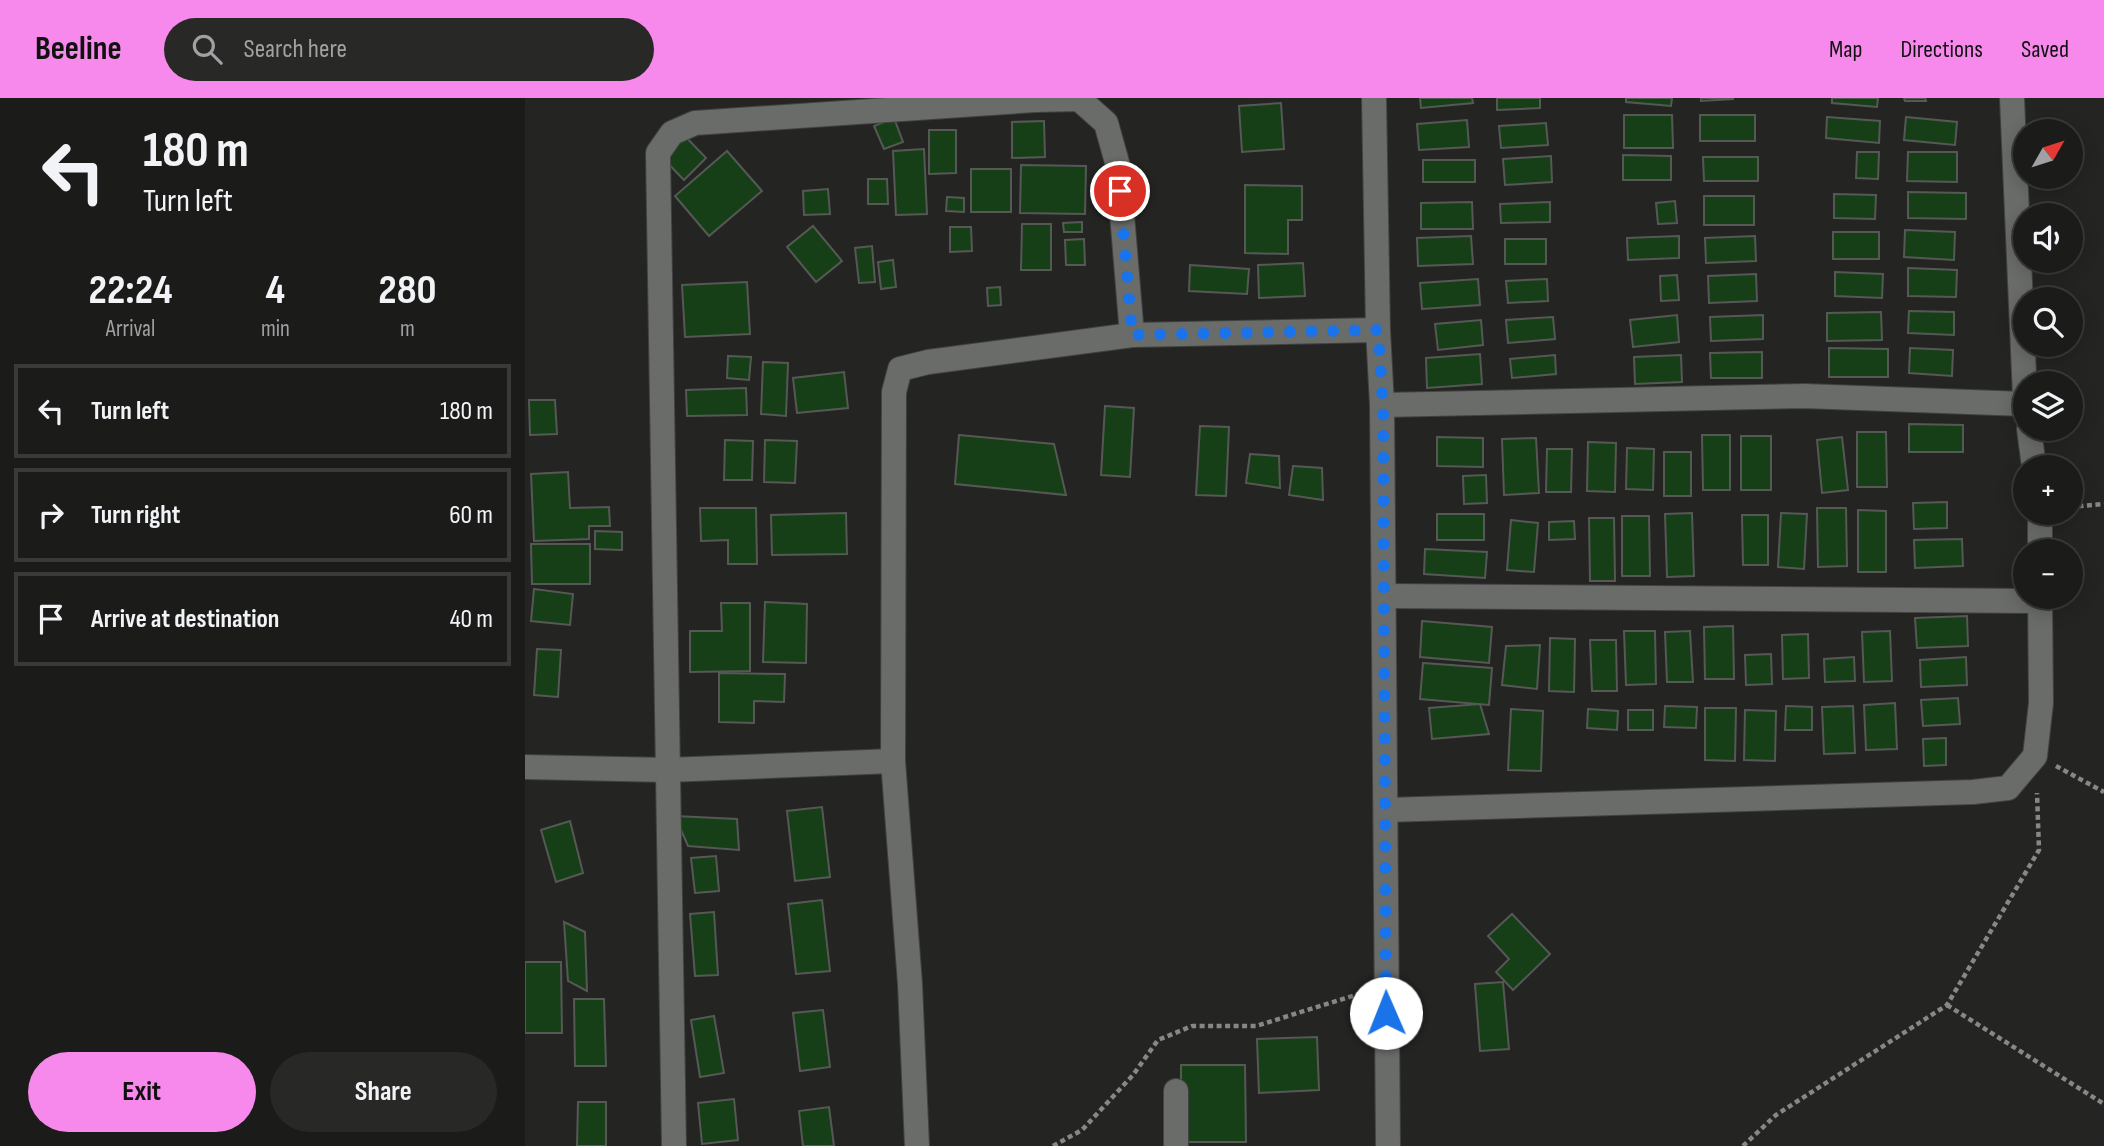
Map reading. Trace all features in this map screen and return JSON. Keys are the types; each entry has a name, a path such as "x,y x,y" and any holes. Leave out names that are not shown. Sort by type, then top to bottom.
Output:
{"street":[{"path":"1374,98 1378,330 1383,405 1388,1146"},
{"path":"2012,98 2024,371"},
{"path":"674,1146 658,153 672,133 695,123 1079,99 1106,123 1118,166 1132,335"},
{"path":"917,1146 910,984 893,761 894,392 900,369 928,362 1132,335 1378,330"},
{"path":"1383,405 1804,396 2013,404"},
{"path":"1384,596 2013,599"},
{"path":"1386,810 1973,792 2008,788 2035,756 2041,703 2040,609"},
{"path":"525,767 667,770 893,761"},
{"path":"1176,1091 1176,1146"}],"path":[{"path":"2083,506 2104,504"},
{"path":"1743,1146 1776,1115 1947,1005 2039,850 2035,756 2104,792"},
{"path":"1053,1146 1082,1130 1133,1074 1158,1040 1192,1026 1256,1026 1385,986"},
{"path":"1947,1005 2104,1104"}],"building":[{"path":"1420,98 1472,98 1473,103 1421,108"},
{"path":"1497,98 1540,98 1540,108 1497,110"},
{"path":"1626,98 1672,98 1671,106 1626,102"},
{"path":"1701,98 1733,98 1733,99 1701,101"},
{"path":"1832,98 1878,98 1877,107 1832,103"},
{"path":"1904,98 1925,98 1926,101 1905,101"},
{"path":"1281,103 1284,149 1242,152 1239,106"},
{"path":"1624,115 1672,115 1673,148 1624,148"},
{"path":"1700,115 1755,115 1755,141 1700,141"},
{"path":"1827,117 1880,121 1879,143 1826,138"},
{"path":"1906,117 1957,122 1955,145 1904,140"},
{"path":"894,118 903,142 884,149 874,126"},
{"path":"1467,120 1469,147 1419,150 1417,124"},
{"path":"1044,121 1045,157 1012,158 1012,122"},
{"path":"1546,123 1548,145 1501,148 1499,126"},
{"path":"929,130 956,130 956,173 929,174"},
{"path":"682,133 706,158 684,180 659,154"},
{"path":"924,149 927,214 896,215 893,151"},
{"path":"727,151 762,191 709,236 675,196"},
{"path":"1857,152 1879,152 1878,179 1856,178"},
{"path":"1908,152 1957,152 1957,182 1907,181"},
{"path":"1623,155 1671,156 1671,180 1623,180"},
{"path":"1551,156 1552,182 1505,185 1503,159"},
{"path":"1703,157 1758,157 1758,181 1704,181"},
{"path":"1423,160 1475,160 1475,182 1423,182"},
{"path":"1021,165 1086,166 1085,214 1020,213"},
{"path":"971,169 1011,169 1011,212 971,212"},
{"path":"868,179 887,179 888,204 868,204"},
{"path":"1245,185 1302,186 1302,220 1288,220 1288,254 1245,253"},
{"path":"828,189 830,214 804,215 803,191"},
{"path":"1908,192 1966,193 1966,219 1908,218"},
{"path":"1834,194 1876,195 1875,219 1834,218"},
{"path":"1704,196 1754,196 1754,225 1704,225"},
{"path":"947,197 964,198 964,212 946,211"},
{"path":"1675,201 1677,223 1658,224 1656,203"},
{"path":"1472,202 1473,229 1421,229 1421,203"},
{"path":"1550,202 1550,222 1501,223 1500,204"},
{"path":"1082,222 1082,232 1064,232 1063,223"},
{"path":"1022,224 1051,224 1051,270 1021,270"},
{"path":"813,226 842,261 816,282 787,247"},
{"path":"950,227 971,227 972,251 950,252"},
{"path":"1905,230 1955,232 1954,260 1904,257"},
{"path":"1833,232 1879,232 1879,259 1833,259"},
{"path":"1471,236 1473,264 1418,266 1417,238"},
{"path":"1679,236 1679,258 1628,260 1627,238"},
{"path":"1755,236 1756,261 1706,263 1705,238"},
{"path":"1084,239 1085,265 1066,265 1065,240"},
{"path":"1505,239 1546,239 1546,264 1505,264"},
{"path":"872,246 875,282 859,283 855,248"},
{"path":"893,260 896,287 881,289 878,262"},
{"path":"1303,263 1305,296 1259,298 1258,265"},
{"path":"1190,265 1249,269 1247,294 1189,291"},
{"path":"1908,268 1957,270 1956,297 1908,296"},
{"path":"1835,272 1883,274 1882,298 1835,296"},
{"path":"1756,274 1757,301 1709,303 1708,276"},
{"path":"1677,275 1679,300 1661,301 1660,276"},
{"path":"1478,279 1480,305 1422,309 1420,283"},
{"path":"1547,279 1548,301 1508,303 1506,281"},
{"path":"747,282 750,334 685,337 682,285"},
{"path":"1000,287 1001,305 988,306 987,288"},
{"path":"1909,311 1954,312 1954,335 1908,333"},
{"path":"1881,312 1882,340 1827,341 1827,313"},
{"path":"1677,315 1679,342 1633,347 1630,320"},
{"path":"1763,315 1763,339 1711,341 1710,317"},
{"path":"1553,317 1555,339 1508,343 1506,320"},
{"path":"1481,320 1483,345 1438,350 1435,324"},
{"path":"1829,348 1888,349 1888,377 1829,377"},
{"path":"1910,348 1953,350 1952,376 1909,373"},
{"path":"1762,352 1762,378 1711,378 1710,353"},
{"path":"1480,354 1482,384 1427,388 1426,358"},
{"path":"1555,355 1556,374 1512,378 1510,359"},
{"path":"1681,355 1682,382 1635,384 1634,357"},
{"path":"728,356 751,357 749,380 727,378"},
{"path":"763,362 788,363 786,416 761,414"},
{"path":"844,372 848,408 797,413 793,378"},
{"path":"746,388 747,415 687,416 686,390"},
{"path":"529,400 555,400 557,434 530,435"},
{"path":"1105,406 1134,408 1130,477 1101,475"},
{"path":"1909,424 1963,425 1963,452 1909,452"},
{"path":"1200,426 1229,427 1226,496 1196,495"},
{"path":"1857,432 1886,432 1887,487 1857,487"},
{"path":"959,435 1054,444 1066,495 955,484"},
{"path":"1702,435 1730,435 1730,490 1703,490"},
{"path":"1741,436 1771,436 1771,490 1741,490"},
{"path":"1437,437 1483,438 1483,467 1437,466"},
{"path":"1842,437 1848,490 1822,493 1817,440"},
{"path":"1536,438 1539,493 1504,495 1502,439"},
{"path":"725,440 753,441 752,480 724,480"},
{"path":"765,440 797,441 795,483 764,482"},
{"path":"1588,442 1616,443 1615,492 1587,491"},
{"path":"1627,448 1654,449 1653,490 1626,489"},
{"path":"1547,449 1572,449 1571,492 1546,492"},
{"path":"1664,452 1691,452 1691,496 1664,496"},
{"path":"1250,454 1279,456 1280,488 1246,483"},
{"path":"1293,466 1322,468 1323,500 1289,495"},
{"path":"568,472 570,508 609,507 610,526 589,526 589,539 534,541 531,474"},
{"path":"1486,475 1487,503 1464,504 1463,476"},
{"path":"1947,502 1947,528 1914,529 1913,503"},
{"path":"700,508 756,508 757,564 728,564 728,540 701,541"},
{"path":"1817,508 1846,508 1847,566 1818,567"},
{"path":"1858,510 1886,511 1886,572 1858,572"},
{"path":"846,513 847,554 772,555 771,515"},
{"path":"1692,513 1694,576 1667,577 1665,514"},
{"path":"1781,513 1807,514 1804,569 1778,567"},
{"path":"1437,514 1484,514 1484,540 1437,540"},
{"path":"1742,515 1768,515 1768,565 1743,565"},
{"path":"1622,516 1649,516 1650,576 1622,576"},
{"path":"1589,518 1614,518 1615,581 1590,581"},
{"path":"1511,520 1538,523 1534,572 1507,570"},
{"path":"1574,521 1575,539 1549,540 1549,522"},
{"path":"595,531 622,532 622,550 595,549"},
{"path":"1962,539 1963,566 1915,568 1914,540"},
{"path":"531,544 590,544 590,584 532,584"},
{"path":"1425,549 1487,552 1485,578 1424,574"},
{"path":"534,589 573,594 570,625 531,621"},
{"path":"765,602 807,604 806,663 763,662"},
{"path":"721,603 750,603 750,671 690,672 690,631 722,631"},
{"path":"1967,616 1968,646 1917,648 1915,618"},
{"path":"1422,621 1492,627 1489,663 1420,657"},
{"path":"1733,626 1734,679 1705,679 1704,627"},
{"path":"1624,631 1655,631 1656,684 1626,685"},
{"path":"1690,631 1693,682 1667,682 1665,632"},
{"path":"1890,631 1892,681 1864,682 1862,632"},
{"path":"1808,634 1809,678 1783,679 1782,635"},
{"path":"1550,638 1575,639 1574,692 1549,691"},
{"path":"1590,640 1616,640 1617,691 1592,691"},
{"path":"1540,645 1537,689 1502,685 1506,646"},
{"path":"537,649 561,650 558,697 534,695"},
{"path":"1771,654 1772,684 1746,685 1745,655"},
{"path":"1854,657 1855,681 1825,682 1824,659"},
{"path":"1966,657 1967,685 1921,687 1920,660"},
{"path":"1423,663 1492,668 1489,705 1420,699"},
{"path":"719,673 785,674 784,702 754,701 754,723 719,722"},
{"path":"1958,698 1960,724 1923,726 1921,700"},
{"path":"1895,703 1897,749 1866,750 1864,705"},
{"path":"1480,704 1489,734 1432,739 1429,708"},
{"path":"1665,706 1697,707 1696,728 1664,727"},
{"path":"1786,706 1812,707 1812,730 1785,730"},
{"path":"1853,706 1855,753 1824,754 1822,707"},
{"path":"1705,708 1736,708 1735,761 1705,760"},
{"path":"1511,709 1543,711 1541,771 1508,770"},
{"path":"1588,709 1618,711 1617,730 1587,728"},
{"path":"1628,710 1653,710 1653,730 1628,730"},
{"path":"1745,710 1776,711 1775,761 1744,760"},
{"path":"1946,738 1946,765 1924,766 1923,739"},
{"path":"822,807 830,877 795,881 787,811"},
{"path":"675,816 737,819 739,850 688,846"},
{"path":"570,821 583,873 556,882 541,830"},
{"path":"716,856 719,891 695,893 691,858"},
{"path":"822,900 830,971 796,974 788,904"},
{"path":"714,912 718,975 695,976 690,914"},
{"path":"1512,914 1550,954 1513,990 1496,972 1509,959 1488,936"},
{"path":"564,922 585,932 587,991 568,981"},
{"path":"525,962 561,962 562,1033 525,1033"},
{"path":"1503,982 1509,1049 1480,1051 1475,984"},
{"path":"574,999 604,999 606,1066 575,1066"},
{"path":"823,1010 830,1067 800,1071 793,1013"},
{"path":"714,1016 724,1073 700,1077 691,1020"},
{"path":"1317,1037 1319,1090 1259,1093 1257,1039"},
{"path":"1181,1065 1245,1065 1246,1142 1181,1142"},
{"path":"734,1099 738,1140 702,1144 698,1103"},
{"path":"578,1102 606,1102 606,1146 577,1146"},
{"path":"829,1107 834,1146 803,1146 799,1111"}],"route":[{"path":"1120,191 1132,335 1378,330 1383,405 1386,1013"}]}
